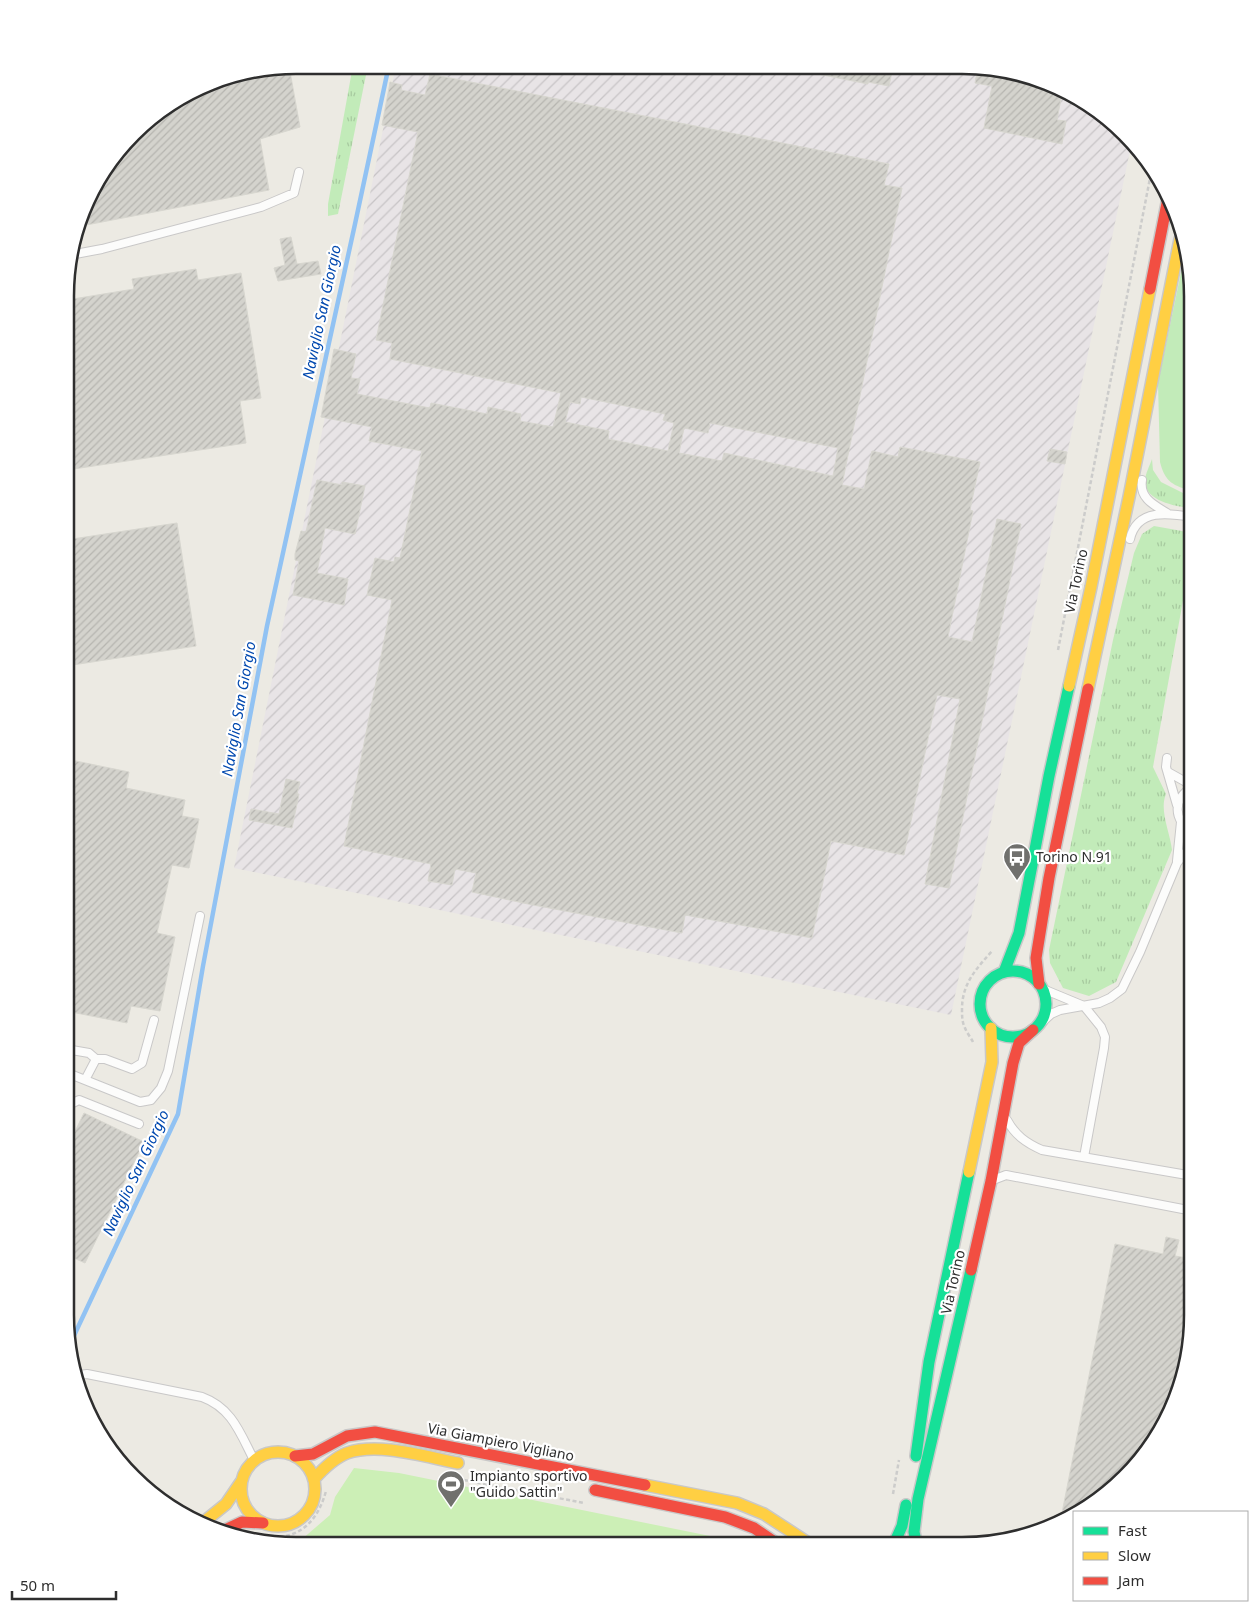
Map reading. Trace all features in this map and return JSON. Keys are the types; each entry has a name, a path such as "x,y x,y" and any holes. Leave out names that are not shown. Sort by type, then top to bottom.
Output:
{"main road":[{"name":"Via Torino","path":"1004,972 1019,933 1049,776 1091,587 1165,207"},
{"path":"1041,987 1023,972 1004,972 992,978 982,995 981,1011 986,1022 997,1033 1011,1037 1026,1034 1035,1028 1045,1011 1046,999 1041,987 1036,958 1049,878 1108,600 1179,246"},
{"name":"Via Torino","path":"897,1537 902,1526 915,1460 930,1362 990,1071 993,1047 991,1028"},
{"name":"Via Torino","path":"915,1537 918,1499 991,1181 1013,1063 1019,1043 1035,1028"},
{"name":"Via Giampiero Vigliano","path":"295,1456 304,1457 315,1454 346,1436 374,1432 737,1503 764,1514 799,1537"},
{"name":"Via Giampiero Vigliano","path":"314,1479 336,1458 357,1450 378,1451 468,1465"},
{"path":"208,1519 230,1502 246,1470 254,1460 265,1454 277,1451 290,1453 309,1468 314,1479 315,1491 312,1502 302,1517 286,1525 274,1526 263,1523 242,1522 231,1527"},
{"path":"241,1482 241,1494 245,1506 253,1516 263,1523"},
{"path":"579,1487 725,1517 754,1528 767,1537"}],"lane":[{"path":"78,254 102,249 261,207 294,193 299,172"},
{"path":"1148,396 1148,451"},
{"path":"1143,475 1141,488 1145,497 1168,513"},
{"path":"1129,546 1132,531 1140,521 1152,515 1168,513 1184,516"},
{"path":"1108,600 1121,575"},
{"path":"1167,758 1168,772 1178,817 1184,826"},
{"path":"1168,772 1184,782"},
{"path":"1177,806 1184,794"},
{"path":"1177,863 1181,822"},
{"path":"1035,1028 1051,1014 1060,1010 1099,1003 1110,998 1122,988 1140,952 1177,863 1184,854"},
{"path":"74,1075 140,1102 151,1100 161,1088 168,1071 200,916"},
{"path":"1041,987 1084,1006 1101,1027 1105,1037 1084,1157"},
{"path":"74,1050 89,1053 96,1059 105,1059 132,1069 142,1063 154,1020"},
{"path":"85,1080 96,1059"},
{"path":"74,1102 79,1100 139,1124"},
{"path":"1004,1114 1014,1132 1030,1145 1042,1150 1184,1175"},
{"path":"991,1181 1006,1175 1184,1209"},
{"path":"82,1375 87,1374 202,1397 213,1401 221,1406 231,1418 254,1460"}],"path":[{"path":"456,1478 591,1504"},
{"path":"274,1536 289,1536 308,1525 320,1510 327,1488"}],"shaded area":[{"path":"394,74 977,74 1020,81 1060,97 1086,111 1109,129 1129,149 951,1015 234,868"}],"green space":[{"path":"351,74 366,74 338,214 328,216 328,204"},
{"path":"1182,267 1184,281 1184,488 1167,479 1160,462 1158,383"},
{"path":"1152,459 1153,470 1161,482 1184,494 1184,507 1155,498 1146,488 1147,473"},
{"path":"1154,526 1184,532 1184,595 1153,767 1166,794 1164,814 1172,850 1116,982 1089,996 1063,988 1050,963 1049,950 1113,640 1134,553 1142,534"},
{"name":"Impianto sportivo \"Guido Sattin\"","path":"354,1468 399,1473 715,1537 304,1537 330,1515 335,1497"}],"building":[{"path":"290,74 300,127 260,139 269,190 86,225 111,172 129,149 149,129 172,111 211,91 238,81"},
{"path":"430,74 889,164 884,185 902,188 842,485 864,489 872,451 898,457 900,447 980,462 970,510 973,511 948,637 972,642 997,519 1021,524 949,888 925,884 960,699 937,695 904,855 831,841 812,938 685,915 682,933 528,904 472,892 476,873 455,869 452,885 428,881 431,864 344,846 392,600 367,595 375,558 394,562 395,557 400,558 422,451 369,441 372,427 321,417 334,349 356,354 351,378 360,379 357,394 430,408 431,403 487,414 488,407 521,414 520,421 553,427 561,393 390,359 392,343 376,340 418,132 382,125 390,82 402,85 401,90 425,95","holes":["581,397 665,414 663,420 674,423 668,451 608,439 609,431 565,422 570,402 580,404","710,423 838,448 833,476 724,453 722,461 679,453 684,428 708,433"]},
{"path":"818,74 892,74 889,86 868,82 868,84"},
{"path":"977,74 1005,78 1020,81 1061,98 1057,120 1066,121 1062,144 984,128 992,86 975,83"},
{"path":"291,237 297,264 318,261 321,274 278,281 274,268 285,265 280,239"},
{"path":"196,269 198,280 241,273 261,398 240,401 246,443 74,469 74,299 134,289 132,279"},
{"path":"1050,449 1067,452 1065,464 1047,461"},
{"path":"317,480 342,485 342,482 365,486 355,534 325,528 317,573 348,579 344,605 293,595 299,561 295,560 295,554 301,531 306,532"},
{"path":"177,523 196,646 74,665 74,539"},
{"path":"74,761 129,772 126,788 185,800 182,816 199,819 189,868 172,865 157,933 175,937 160,1011 131,1006 127,1023 74,1013"},
{"path":"286,779 300,782 292,828 249,820 251,809 279,814"},
{"path":"84,1113 144,1142 85,1263 74,1258 74,1134"},
{"path":"1166,1237 1179,1240 1175,1256 1184,1258 1184,1330 1177,1373 1167,1400 1147,1439 1129,1462 1109,1482 1086,1500 1062,1513 1115,1244 1163,1254"}],"waterway":[{"name":"Naviglio San Giorgio","path":"75,1334 178,1114 203,966 267,626 387,74"}],"traffic: fast":[{"path":"1004,972 1019,933 1049,776 1069,686"},
{"path":"1013,971 1026,974 1036,981 1043,991 1046,1004 1043,1017 1036,1027 1026,1034 1013,1037 1000,1034 990,1027 983,1017 980,1004 983,991 990,981 1000,974 1013,971"},
{"path":"916,1456 929,1362 969,1172"},
{"path":"915,1537 918,1499 971,1270"},
{"path":"897,1537 902,1526 906,1505"}],"traffic: slow":[{"path":"1088,689 1129,497 1179,246"},
{"path":"1069,686 1091,587 1150,289"},
{"path":"969,1172 992,1062 991,1028"},
{"path":"314,1479 338,1458 347,1453 360,1450 388,1450 458,1463"},
{"path":"278,1452 299,1458 309,1468 315,1489 309,1510 299,1520 278,1526 257,1520 247,1510 241,1489 247,1468 257,1458 278,1452"},
{"path":"208,1519 226,1504 241,1482"},
{"path":"645,1485 737,1503 764,1514 799,1537"}],"traffic: jam":[{"path":"1150,289 1166,209"},
{"path":"1039,984 1036,958 1049,878 1088,689"},
{"path":"971,1270 991,1181 1013,1063 1019,1043 1033,1030"},
{"path":"295,1456 313,1454 347,1436 375,1432 645,1485"},
{"path":"595,1490 725,1517 754,1528 767,1537"},
{"path":"231,1527 242,1522 263,1523"}],"place":[{"name":"Torino N.91","path":"1017,881"},
{"name":"Impianto sportivo \"Guido Sattin\"","path":"451,1508"}]}
